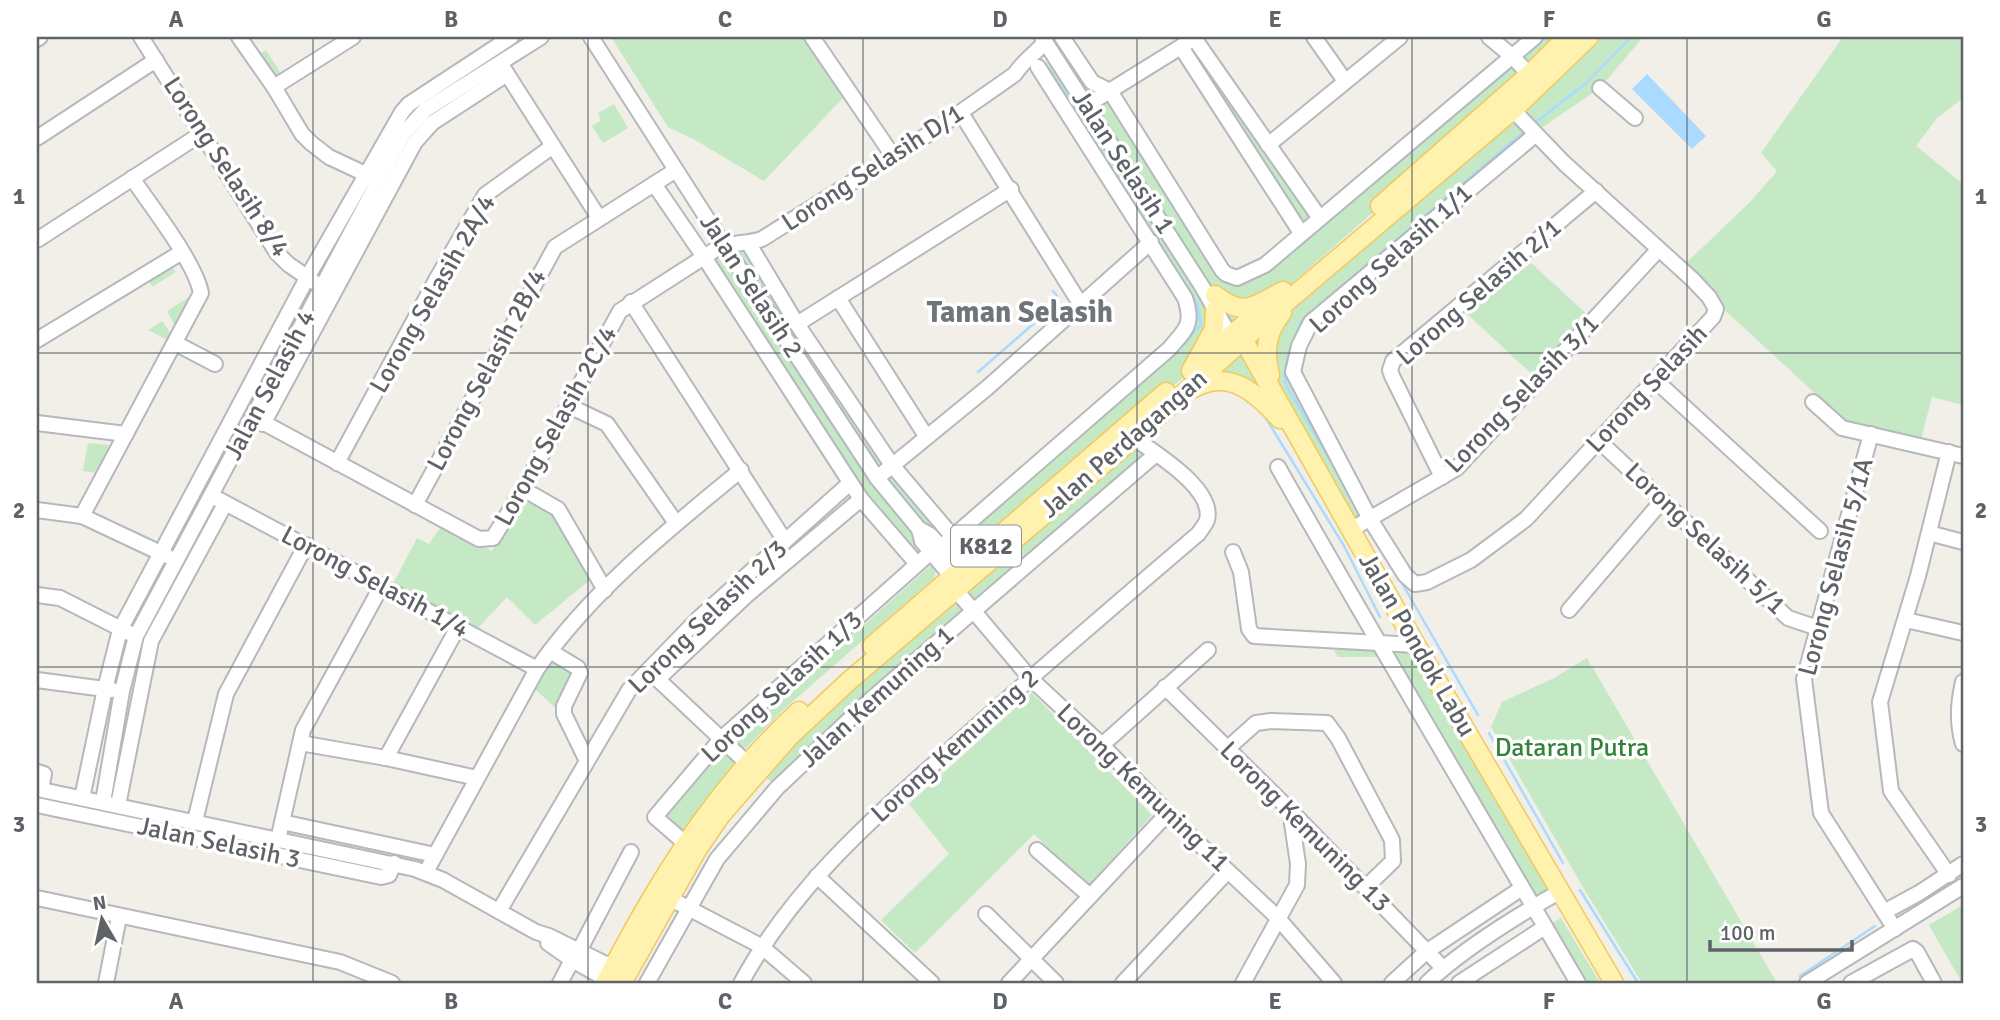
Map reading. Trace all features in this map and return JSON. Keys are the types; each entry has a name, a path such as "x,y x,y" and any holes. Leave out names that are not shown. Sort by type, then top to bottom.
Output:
{"main road":[{"name":"Jalan Perdagangan","path":"1291,291 1516,115 1535,80 1567,37"},
{"name":"Jalan Perdagangan","path":"615,979 721,815 782,745 955,578 1134,438 1237,338 1535,80 1589,37"},
{"path":"1191,372 1211,335 1211,298 1239,309 1249,308 1291,291"},
{"path":"1283,417 1265,350 1272,327 1291,291"},
{"name":"Jalan Perdagangan","path":"615,979 685,843 747,763 788,722 1191,372 1237,338"},
{"name":"Jalan Pondok Labu","path":"1237,338 1306,451 1614,983"},
{"path":"1177,399 1208,381 1229,382 1250,390 1283,417"}],"street":[{"name":"Lorong Selasih 8/4","path":"141,37 277,253 322,287"},
{"path":"239,37 274,87 302,134 329,157 371,177"},
{"path":"274,87 353,37"},
{"path":"82,798 120,630 307,278 371,177 402,112 409,104 512,37"},
{"name":"Jalan Selasih 4","path":"103,802 122,691 136,636 178,560 219,500 322,287 371,177 417,116 503,69 541,37"},
{"name":"Jalan Selasih 2","path":"591,37 877,478 919,529 922,541 936,550"},
{"path":"812,37 893,156"},
{"path":"1062,37 1092,82 1110,91 1226,274 1232,278 1241,277 1265,265 1513,57 1529,39"},
{"path":"1314,37 1345,81"},
{"path":"1268,145 1400,37"},
{"path":"1489,37 1535,80"},
{"path":"1087,105 1196,38 1319,217"},
{"path":"1043,39 1015,74 1021,75 1057,60"},
{"name":"Jalan Selasih 1","path":"1043,39 1237,338"},
{"path":"1181,47 1301,233"},
{"path":"37,138 156,60"},
{"path":"877,478 987,388 1152,242 1038,66"},
{"path":"254,423 415,142 432,123 503,69 599,218"},
{"name":"Lorong Selasih D/1","path":"724,245 749,244 762,239 961,113 1015,74"},
{"path":"1600,88 1635,118"},
{"path":"961,113 1081,304"},
{"name":"Lorong Selasih","path":"1415,584 1427,582 1471,560 1526,519 1713,317 1716,309 1709,297 1516,115"},
{"path":"37,240 201,134"},
{"name":"Lorong Selasih 1/1","path":"1415,584 1405,575 1370,519 1293,372 1298,346 1311,322 1535,135"},
{"name":"Lorong Selasih 2A/4","path":"337,463 436,279 485,195 553,146"},
{"name":"Lorong Selasih 2B/4","path":"415,505 555,247 676,170"},
{"path":"82,516 201,293 200,285 181,252 132,178"},
{"path":"654,184 861,499 917,564"},
{"path":"797,324 1011,189"},
{"name":"Lorong Selasih 2/1","path":"1442,477 1392,376 1390,370 1393,362 1596,191"},
{"name":"Lorong Selasih 1/3","path":"685,843 654,817 721,739 917,564 953,537 1169,349 1188,327 1190,318 1185,298 1152,242"},
{"path":"749,244 797,324 892,465 953,537"},
{"name":"Lorong Selasih 2C/4","path":"415,505 479,539 493,538 523,489 620,311 724,245"},
{"name":"Lorong Selasih 3/1","path":"1352,530 1457,468 1658,250"},
{"path":"37,340 181,252"},
{"path":"838,298 926,436"},
{"path":"631,302 785,541"},
{"path":"175,343 215,364"},
{"path":"1655,380 1820,531"},
{"name":"Lorong Selasih 5/1A","path":"1813,402 1843,428 1956,454"},
{"path":"569,406 607,424 676,523"},
{"path":"232,421 254,423 415,505"},
{"path":"37,423 125,434"},
{"name":"Lorong Selasih 5/1A","path":"1871,434 1804,679 1821,813 1895,929"},
{"path":"1134,438 1156,454"},
{"name":"Lorong Selasih 5/1","path":"1598,440 1788,618 1818,628"},
{"name":"Lorong Kemuning 2","path":"741,983 761,946 789,908 842,848 1030,678 1198,534 1206,522 1207,512 1203,499 1190,481 1156,454"},
{"name":"Jalan Kemuning 1","path":"647,983 717,859 778,788 869,701 1156,454"},
{"path":"1949,875 1891,791 1880,702 1906,620 1929,533 1956,454"},
{"path":"1278,467 1377,643 1578,983"},
{"path":"426,873 537,669 550,651 605,590 676,523 741,470"},
{"name":"Lorong Selasih 2/3","path":"499,911 629,690 653,674 699,618 850,483"},
{"path":"523,489 558,509 605,590"},
{"path":"747,763 653,674 861,499"},
{"path":"118,805 148,653 155,631 219,500"},
{"name":"Lorong Selasih 1/4","path":"219,500 537,669"},
{"path":"1569,610 1662,501"},
{"path":"37,510 82,516 178,560"},
{"path":"1929,533 1963,542"},
{"path":"195,821 226,694 306,545"},
{"name":"Lorong Kemuning 11","path":"936,550 973,611 1030,678 1278,917 1334,983"},
{"path":"1234,552 1241,572 1249,629 1254,636 1416,645"},
{"path":"278,840 303,730 382,585"},
{"path":"37,595 60,598 136,636"},
{"path":"1906,620 1963,633"},
{"path":"386,758 458,627"},
{"path":"1101,745 1208,649"},
{"path":"550,651 578,668 580,673 564,706 564,715 586,759"},
{"path":"37,680 122,691"},
{"path":"1963,682 1958,702 1958,723 1963,744"},
{"name":"Lorong Kemuning 13","path":"1165,687 1290,810 1443,968"},
{"path":"1228,748 1256,723 1327,723 1338,738 1392,840 1393,861 1366,887"},
{"path":"300,743 477,778"},
{"path":"39,789 40,773"},
{"name":"Jalan Selasih 3","path":"39,789 394,863 426,873 499,911 615,979"},
{"name":"Jalan Selasih 3","path":"37,805 381,877 388,875 394,863"},
{"path":"1243,983 1297,885 1298,864 1290,810"},
{"path":"1009,983 1168,813"},
{"path":"282,822 435,855"},
{"path":"1037,850 1090,896"},
{"path":"560,983 631,852"},
{"path":"1884,912 1949,875 1963,864"},
{"path":"1123,983 1228,871"},
{"path":"817,876 925,981"},
{"path":"1807,983 1963,886"},
{"path":"1392,983 1426,952 1522,888"},
{"path":"1427,983 1443,968 1559,892"},
{"path":"37,898 340,962 391,983"},
{"path":"669,898 761,946 804,983"},
{"path":"986,914 1056,983"},
{"path":"106,983 119,917"},
{"path":"1464,982 1545,927"},
{"path":"1851,983 1913,949 1934,983"}],"green space":[{"path":"611,37 803,37 843,98 764,181 668,127"},
{"path":"1042,37 1062,37 1080,66 1110,91 1222,270 1237,278 1301,233 1181,47 1194,38 1319,217 1535,37 1567,37 1530,74 1237,329 1215,295 1215,311 1191,371 956,571 931,552 917,564 861,499 704,257 749,244 797,324 951,534 1102,406 1190,318 1038,67 1056,59"},
{"path":"1588,37 1643,37 1600,88 1534,133 1311,322 1293,372 1370,519 1352,529 1244,340"},
{"path":"1843,37 1963,37 1963,98 1937,118 1916,146 1963,184 1963,405 1932,397 1921,439 1844,420 1680,269 1749,203 1777,171 1761,153"},
{"path":"266,50 282,75 273,74 260,54"},
{"path":"614,104 628,128 603,143 592,126 601,120 598,113"},
{"path":"1531,263 1590,317 1535,377 1466,313"},
{"path":"172,267 176,272 152,287 149,281"},
{"path":"191,296 191,302 175,326 167,311"},
{"path":"162,321 172,335 169,341 148,330"},
{"path":"1236,346 1280,419 1260,399 1208,381"},
{"path":"1134,438 1156,454 777,788 759,770"},
{"path":"88,443 109,445 97,473 83,471"},
{"path":"523,499 553,514 590,580 535,625 507,597 477,629 393,584 417,538 429,544 442,525 492,551"},
{"path":"931,565 936,570 934,578 782,711 746,748 738,745 736,740"},
{"path":"1328,640 1416,645 1559,892 1533,907 1385,657 1338,657"},
{"path":"554,657 578,679 560,712 535,689"},
{"name":"Dataran Putra","path":"1587,658 1777,983 1642,983 1584,889 1491,727 1502,702 1554,678"},
{"path":"1032,693 1152,815 1088,886 1034,834 915,953 881,920 949,854 909,804"},
{"path":"721,739 747,763 685,843 655,817"},
{"path":"1963,905 1963,983 1962,983 1929,925"},
{"path":"1561,918 1600,983 1587,983 1552,923"}],"water":[{"path":"1647,74 1706,136 1692,149 1632,89"}],"waterway":[{"path":"1534,124 1586,83 1631,37"},
{"path":"1050,70 1197,303 1201,325 1180,347"},
{"path":"1340,477 1286,385 1287,360 1301,321 1526,130"},
{"path":"978,372 1054,306 1057,296 1053,291"},
{"path":"1264,415 1344,546 1380,617"},
{"path":"967,534 1076,439"},
{"path":"1399,578 1478,715"},
{"path":"1489,733 1563,863"},
{"path":"1931,894 1963,873"},
{"path":"1580,890 1638,983"},
{"path":"1897,914 1916,902"},
{"path":"1800,976 1875,926"}],"district":[{"name":"Taman Selasih","path":"1020,312"}]}
